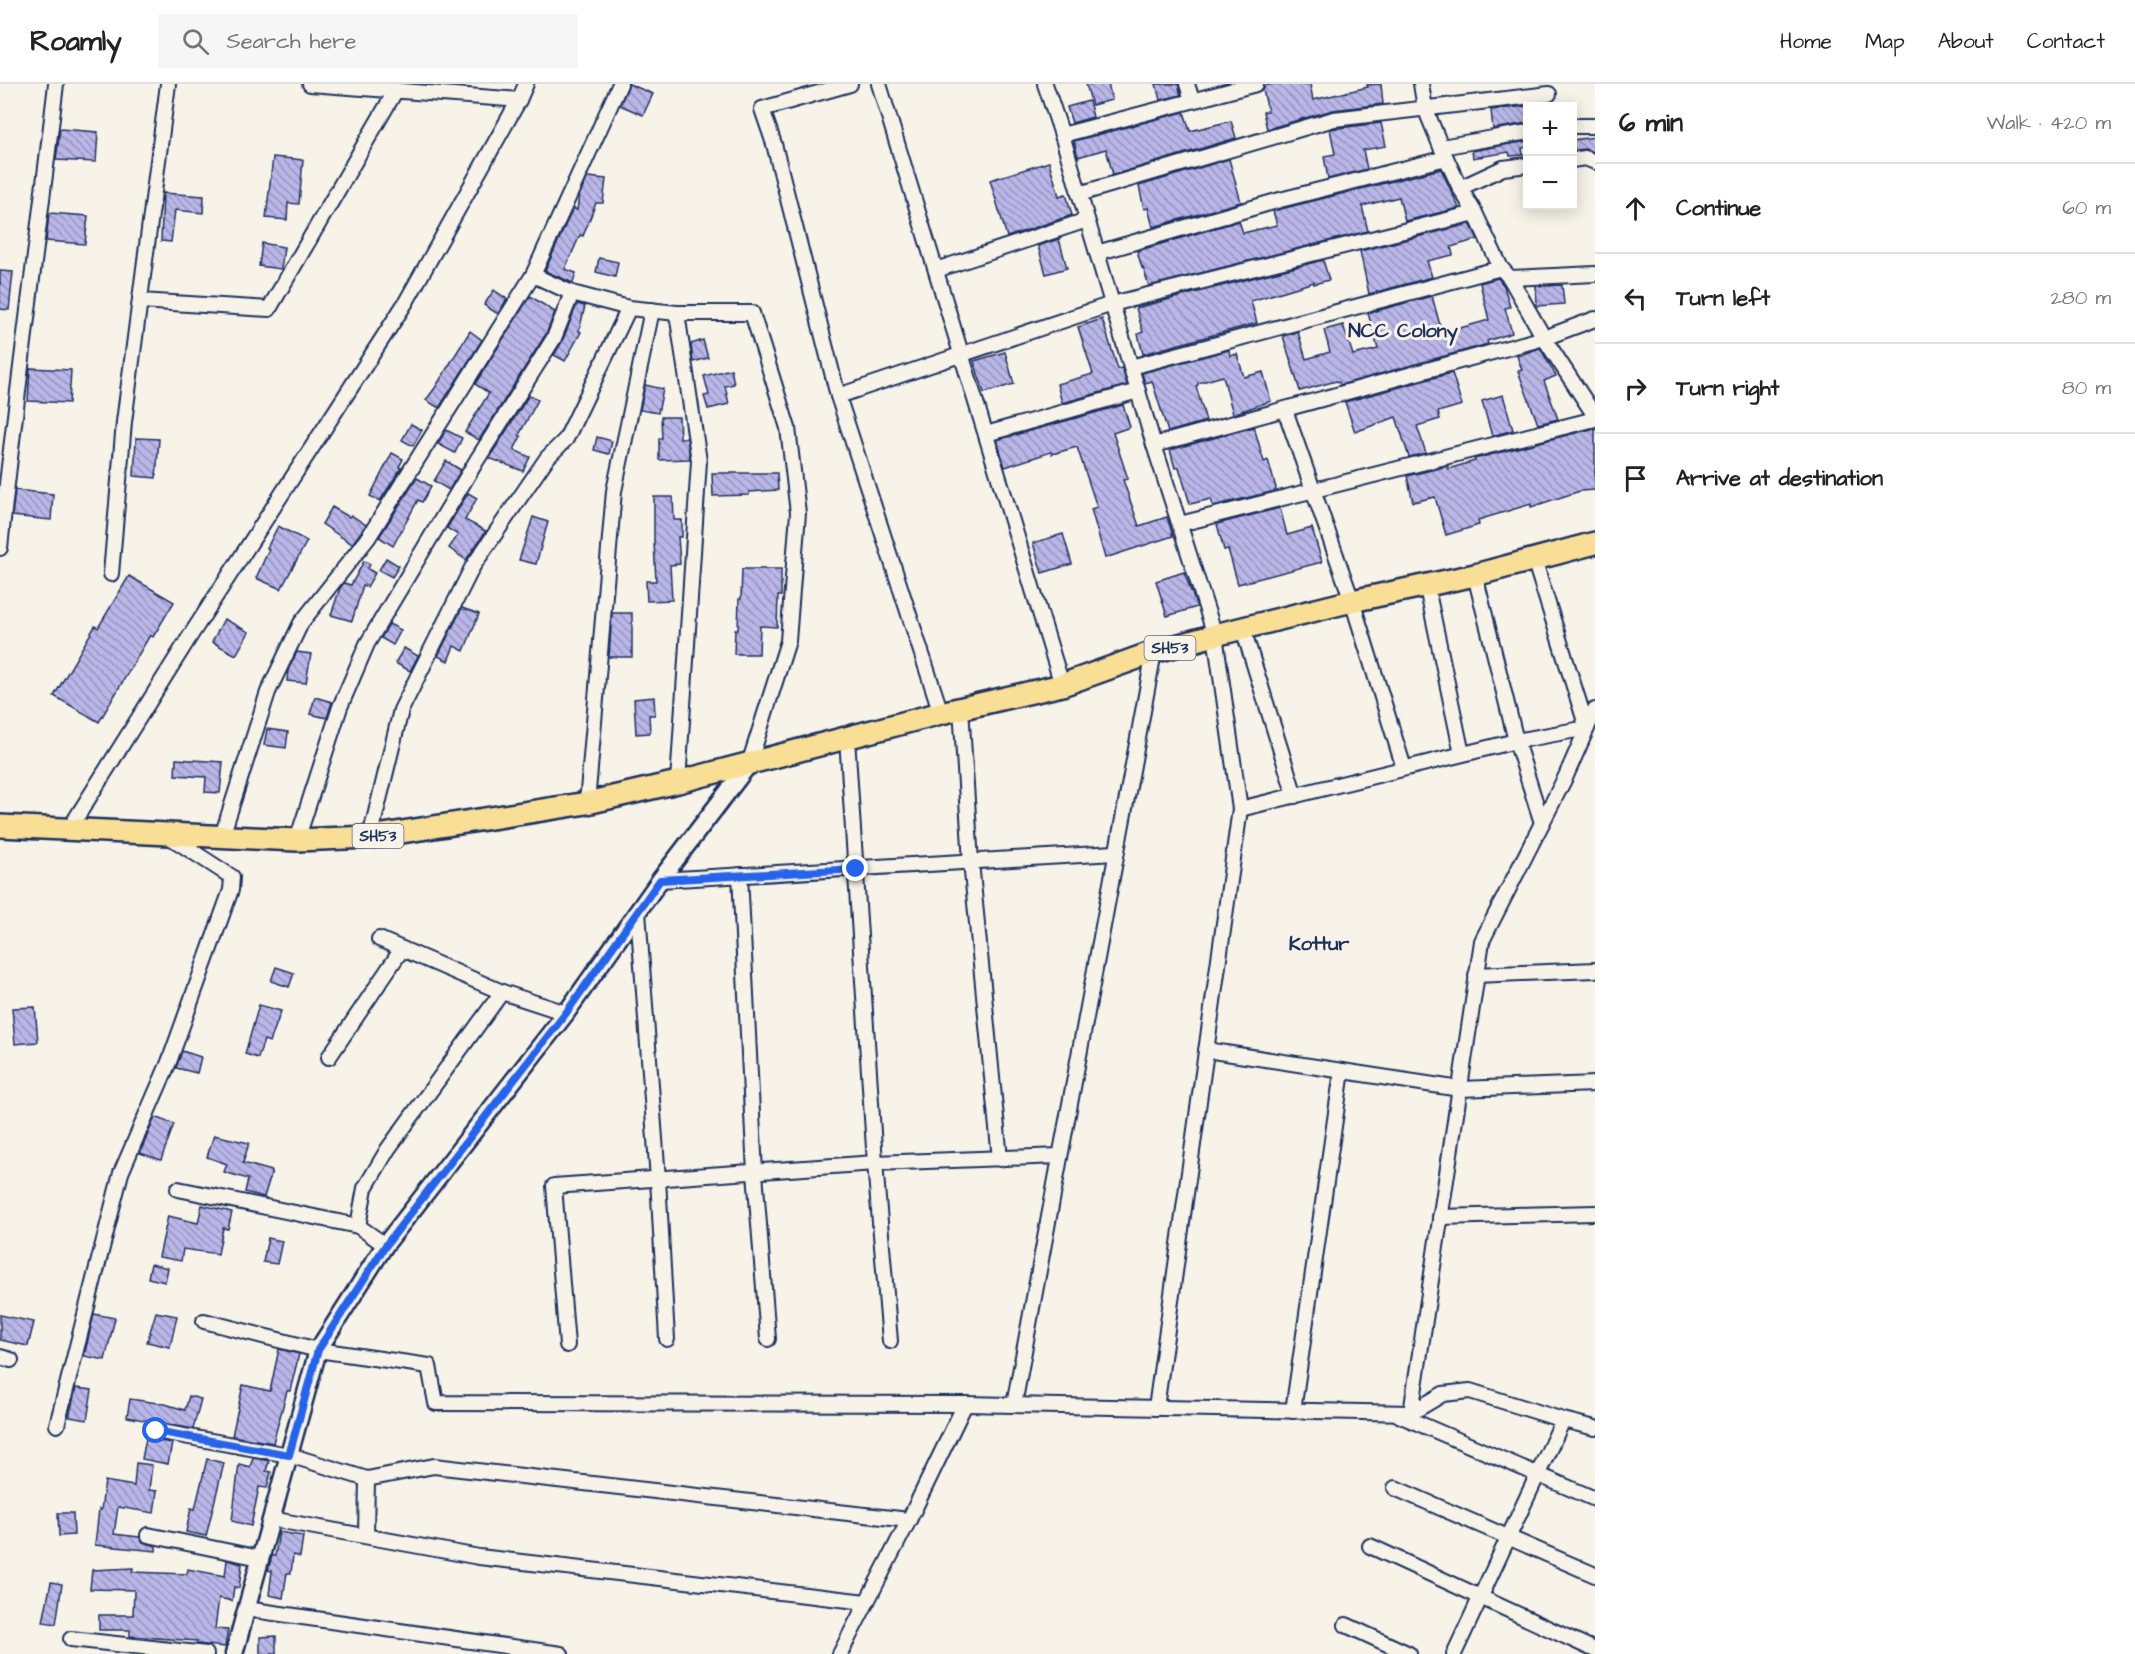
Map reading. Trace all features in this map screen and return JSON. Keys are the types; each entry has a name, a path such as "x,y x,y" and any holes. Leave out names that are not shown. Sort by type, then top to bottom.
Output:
{"main road":[{"name":"SH53","path":"0,826 297,840 370,837 587,803 1062,685 1154,652 1215,635 1352,601 1475,574 1595,543"}],"street":[{"path":"0,548 7,407 38,235 56,84"},
{"path":"111,574 124,422 168,84"},
{"path":"310,84 519,100"},
{"path":"68,831 192,633 406,302 526,84"},
{"path":"222,836 268,692 301,623 369,538 533,275 620,84"},
{"path":"850,84 762,109 774,144 838,396 951,711 971,862 1000,1159"},
{"path":"879,84 1062,685"},
{"path":"1047,84 1154,445 1215,635 1240,810 1156,1408"},
{"path":"1187,84 1192,100"},
{"path":"1062,135 1256,84"},
{"path":"1180,524 1595,418 1544,338 1460,188 1425,108 1421,84"},
{"path":"140,301 269,309 396,90"},
{"path":"1079,194 1334,119 1549,94"},
{"path":"1577,126 1595,126"},
{"path":"1096,253 1444,152 1523,133"},
{"path":"1577,159 1585,158 1595,162"},
{"path":"1460,188 1503,168 1523,166"},
{"path":"838,396 1112,304 1475,213"},
{"path":"936,270 1086,220"},
{"path":"1131,367 1506,273 1595,274"},
{"path":"234,1654 318,1350 386,1245 566,1013 660,880 749,764 788,641 798,513 788,428 752,314 677,313 629,308 572,292 533,275"},
{"path":"297,840 340,706 367,644 477,460 554,338 572,292"},
{"path":"370,837 401,710 473,566 547,458 566,439 629,308"},
{"path":"587,803 614,491 652,310"},
{"path":"677,313 699,461 678,782"},
{"path":"1154,445 1544,338 1595,319"},
{"path":"986,434 1138,391"},
{"path":"1285,410 1352,601 1404,768"},
{"path":"1534,559 1587,728"},
{"path":"1475,574 1516,741 1542,823"},
{"path":"1426,584 1462,754"},
{"path":"1243,629 1295,796"},
{"path":"1014,1405 1154,652"},
{"path":"1411,1413 1482,941 1566,776 1595,710"},
{"path":"1240,810 1516,741 1587,728"},
{"path":"847,738 875,1163 890,1341"},
{"path":"57,1425 122,1173 169,1062 231,890 232,877 166,834"},
{"path":"660,880 1115,854"},
{"path":"740,876 754,1173 768,1339"},
{"path":"638,912 658,1179 667,1340"},
{"path":"379,939 502,992 566,1013"},
{"path":"329,1057 402,949"},
{"path":"1476,975 1595,970"},
{"path":"358,1226 365,1188 388,1149 502,992"},
{"path":"1206,1050 1460,1089 1595,1084"},
{"path":"1293,1411 1342,1071"},
{"path":"567,1345 554,1186 875,1163 1060,1156"},
{"path":"178,1189 358,1226 386,1245"},
{"path":"1440,1217 1595,1213"},
{"path":"204,1321 318,1350 429,1366 436,1403 965,1404 1411,1413 1443,1394 1470,1391 1595,1428"},
{"path":"840,1654 965,1404"},
{"path":"1393,1413 1595,1499"},
{"path":"1454,1654 1563,1420"},
{"path":"156,1431 289,1455 368,1479 434,1466 909,1520"},
{"path":"366,1536 368,1479"},
{"path":"1395,1488 1595,1575"},
{"path":"271,1519 479,1557 867,1602"},
{"path":"148,1535 260,1558"},
{"path":"1370,1546 1595,1650"},
{"path":"246,1609 561,1654"},
{"path":"1346,1625 1409,1654"},
{"path":"71,1639 206,1654"}],"building":[{"path":"629,84 653,94 643,115 620,105"},
{"path":"1086,84 1108,84 1112,100 1092,105"},
{"path":"1156,84 1178,84 1181,95 1160,100"},
{"path":"1310,84 1313,100 1368,87 1367,85 1381,84 1383,104 1333,110 1267,129 1263,112 1268,111 1263,90 1265,86"},
{"path":"1089,101 1093,117 1072,123 1067,107"},
{"path":"1523,106 1523,124 1493,129 1491,110"},
{"path":"1184,112 1190,131 1231,121 1236,138 1113,175 1106,149 1078,157 1074,141"},
{"path":"1381,123 1386,146 1363,150 1367,169 1328,179 1324,156 1335,154 1330,129"},
{"path":"60,129 98,132 96,162 56,160"},
{"path":"1595,137 1595,152 1584,149 1577,150 1577,139"},
{"path":"1523,142 1523,155 1510,156 1509,152 1473,158 1472,151"},
{"path":"273,157 303,160 299,204 288,203 287,220 266,218"},
{"path":"1229,159 1241,202 1153,227 1148,208 1144,209 1139,186"},
{"path":"1049,162 1059,196 1066,194 1072,215 1007,237 990,180"},
{"path":"1441,169 1459,208 1405,221 1399,197 1362,206 1368,231 1149,286 1142,268 1137,251 1239,221 1243,233 1277,225 1273,211"},
{"path":"588,177 606,179 603,203 596,203 583,236 580,235 565,269 576,273 573,283 545,271 573,208 577,210 579,196"},
{"path":"163,193 204,196 203,213 175,210 171,242 161,241"},
{"path":"49,213 88,216 85,244 46,241"},
{"path":"1470,224 1478,239 1451,247 1453,255 1427,261 1432,277 1369,294 1360,251"},
{"path":"1059,239 1067,268 1046,274 1038,246"},
{"path":"262,243 284,247 281,269 259,266"},
{"path":"599,258 618,262 615,277 596,272"},
{"path":"1323,260 1329,280 1314,284 1314,282 1251,301 1257,323 1143,354 1138,334 1143,332 1136,308"},
{"path":"0,271 13,272 9,310 0,309"},
{"path":"1498,278 1504,286 1510,307 1505,308 1512,333 1487,341 1488,344 1340,385 1336,381 1300,391 1283,336 1298,332 1306,359 1330,352 1324,330 1343,325 1353,355 1378,349 1368,313 1432,296 1442,333 1489,320 1480,283"},
{"path":"1562,285 1564,304 1537,306 1536,286"},
{"path":"494,290 507,299 498,314 484,305"},
{"path":"530,296 555,312 546,334 479,440 465,432 489,393 475,384"},
{"path":"577,304 585,306 579,331 581,332 565,361 554,355 562,342"},
{"path":"1102,319 1118,369 1122,368 1127,385 1062,403 1057,384 1093,374 1078,327"},
{"path":"470,331 482,340 439,408 426,400"},
{"path":"703,340 708,358 693,362 691,344"},
{"path":"1540,348 1556,376 1544,381 1558,419 1538,424 1518,371 1522,370 1517,356"},
{"path":"1229,350 1230,356 1237,354 1244,377 1263,372 1271,401 1233,414 1223,376 1198,383 1196,386 1206,421 1168,432 1152,381 1145,383 1142,373"},
{"path":"1005,352 1014,384 984,393 974,361"},
{"path":"30,368 71,370 69,403 28,401"},
{"path":"731,369 734,384 725,386 729,404 708,409 704,396 709,395 704,376"},
{"path":"1452,373 1462,405 1438,412 1440,419 1417,426 1426,453 1409,457 1396,417 1355,432 1345,402"},
{"path":"645,385 663,389 658,413 640,410"},
{"path":"529,395 538,400 519,435 521,436 514,450 530,457 523,471 489,458"},
{"path":"1503,395 1513,430 1492,436 1482,401"},
{"path":"1123,405 1130,427 1113,433 1128,479 1123,480 1139,526 1167,517 1173,536 1105,558 1091,509 1097,507 1077,447 1052,454 1051,452 1005,467 997,440"},
{"path":"661,417 679,417 680,438 687,438 690,459 659,460 659,438 662,438"},
{"path":"411,424 422,430 413,446 402,440"},
{"path":"1254,427 1264,462 1268,460 1275,491 1213,506 1211,499 1190,504 1179,467 1175,468 1170,450"},
{"path":"1595,428 1595,490 1580,491 1531,507 1531,504 1478,520 1479,525 1446,535 1435,497 1413,502 1407,476 1448,466 1448,469 1475,461 1474,459"},
{"path":"446,430 462,438 455,453 438,444"},
{"path":"597,437 612,441 609,454 594,450"},
{"path":"136,438 159,439 156,478 134,476"},
{"path":"392,453 403,459 399,467 401,468 380,501 370,496"},
{"path":"446,461 461,470 449,490 434,481"},
{"path":"712,473 777,473 778,490 749,492 749,495 713,496"},
{"path":"417,478 431,486 422,502 418,500 393,546 379,537"},
{"path":"15,490 53,494 51,520 12,516"},
{"path":"468,493 477,498 465,520 486,531 466,560 449,548 458,535 447,528"},
{"path":"654,497 673,497 674,520 682,520 682,537 678,537 680,564 670,565 672,600 647,601 646,581 656,581"},
{"path":"332,507 349,517 351,515 366,525 352,544 322,524"},
{"path":"1280,508 1287,535 1312,528 1322,562 1238,584 1228,549 1224,550 1217,524"},
{"path":"533,517 548,522 536,564 519,560"},
{"path":"278,526 307,541 281,589 256,578"},
{"path":"1063,534 1072,564 1042,573 1033,543"},
{"path":"386,558 399,566 392,577 379,570"},
{"path":"364,561 370,564 368,569 375,573 367,587 363,585 352,621 331,615 340,588 344,583 351,585"},
{"path":"742,569 781,569 781,596 778,596 777,627 760,626 759,654 734,654 735,630 738,630 739,599 741,599"},
{"path":"1184,572 1197,607 1167,616 1156,581"},
{"path":"129,576 174,602 153,637 150,635 99,722 54,696 95,626 98,628"},
{"path":"462,608 479,614 464,651 454,646 448,661 438,656"},
{"path":"612,613 632,613 632,657 609,657"},
{"path":"224,619 249,632 236,655 212,642"},
{"path":"389,624 401,630 393,645 381,638"},
{"path":"404,648 418,656 410,671 395,663"},
{"path":"297,652 311,654 306,683 287,681 288,670"},
{"path":"315,697 332,702 327,718 310,714"},
{"path":"654,697 655,715 649,715 650,733 636,734 634,699"},
{"path":"267,729 288,732 286,748 264,745"},
{"path":"176,759 223,762 220,793 205,792 206,777 175,775"},
{"path":"276,967 294,973 289,987 271,981"},
{"path":"259,1005 281,1011 270,1042 264,1040 258,1058 245,1054"},
{"path":"35,1007 38,1042 15,1044 12,1008"},
{"path":"182,1051 201,1057 197,1073 176,1068"},
{"path":"155,1117 174,1124 161,1160 140,1153"},
{"path":"214,1135 249,1143 243,1163 272,1171 264,1197 245,1192 248,1179 224,1172 227,1164 207,1157"},
{"path":"202,1205 232,1212 228,1229 223,1228 218,1254 183,1249 181,1261 159,1257 168,1216 198,1223"},
{"path":"268,1238 282,1241 277,1264 263,1262"},
{"path":"151,1264 168,1268 165,1282 148,1278"},
{"path":"156,1312 177,1316 170,1347 147,1342"},
{"path":"94,1314 115,1318 105,1360 84,1356"},
{"path":"0,1315 34,1322 28,1346 0,1340"},
{"path":"279,1349 299,1354 273,1443 232,1436 243,1385 270,1391"},
{"path":"76,1388 92,1390 87,1420 69,1417"},
{"path":"189,1396 201,1399 193,1429 158,1422 149,1426 150,1421 127,1417 130,1399 165,1404 185,1410"},
{"path":"147,1433 154,1440 172,1443 168,1464 142,1459"},
{"path":"253,1458 269,1461 266,1471 271,1472 267,1488 259,1487 251,1526 232,1521 239,1464 250,1467"},
{"path":"207,1459 224,1463 206,1536 186,1532 191,1508 195,1509"},
{"path":"136,1463 152,1465 149,1490 157,1491 154,1513 118,1507 114,1534 139,1537 143,1542 156,1546 156,1551 95,1545 105,1481 134,1486"},
{"path":"58,1513 73,1513 74,1535 59,1536"},
{"path":"279,1532 303,1536 300,1557 293,1555 291,1573 287,1573 283,1598 269,1595 272,1571 268,1570 272,1556 275,1556"},
{"path":"227,1560 242,1564 239,1588 234,1587 232,1601 219,1598 215,1629 228,1630 225,1647 197,1644 197,1641 130,1636 130,1630 99,1630 99,1615 133,1615 134,1590 90,1589 92,1570 133,1568 132,1572 187,1574 188,1569 225,1576"},
{"path":"51,1582 62,1584 56,1624 43,1622"},
{"path":"276,1636 276,1654 260,1654 260,1637"}],"district":[{"name":"NCC Colony","path":"1403,331"},
{"name":"Kottur","path":"1319,944"}],"route":[{"path":"156,1431 289,1455 318,1350 386,1245 566,1013 660,880 856,869"}]}
